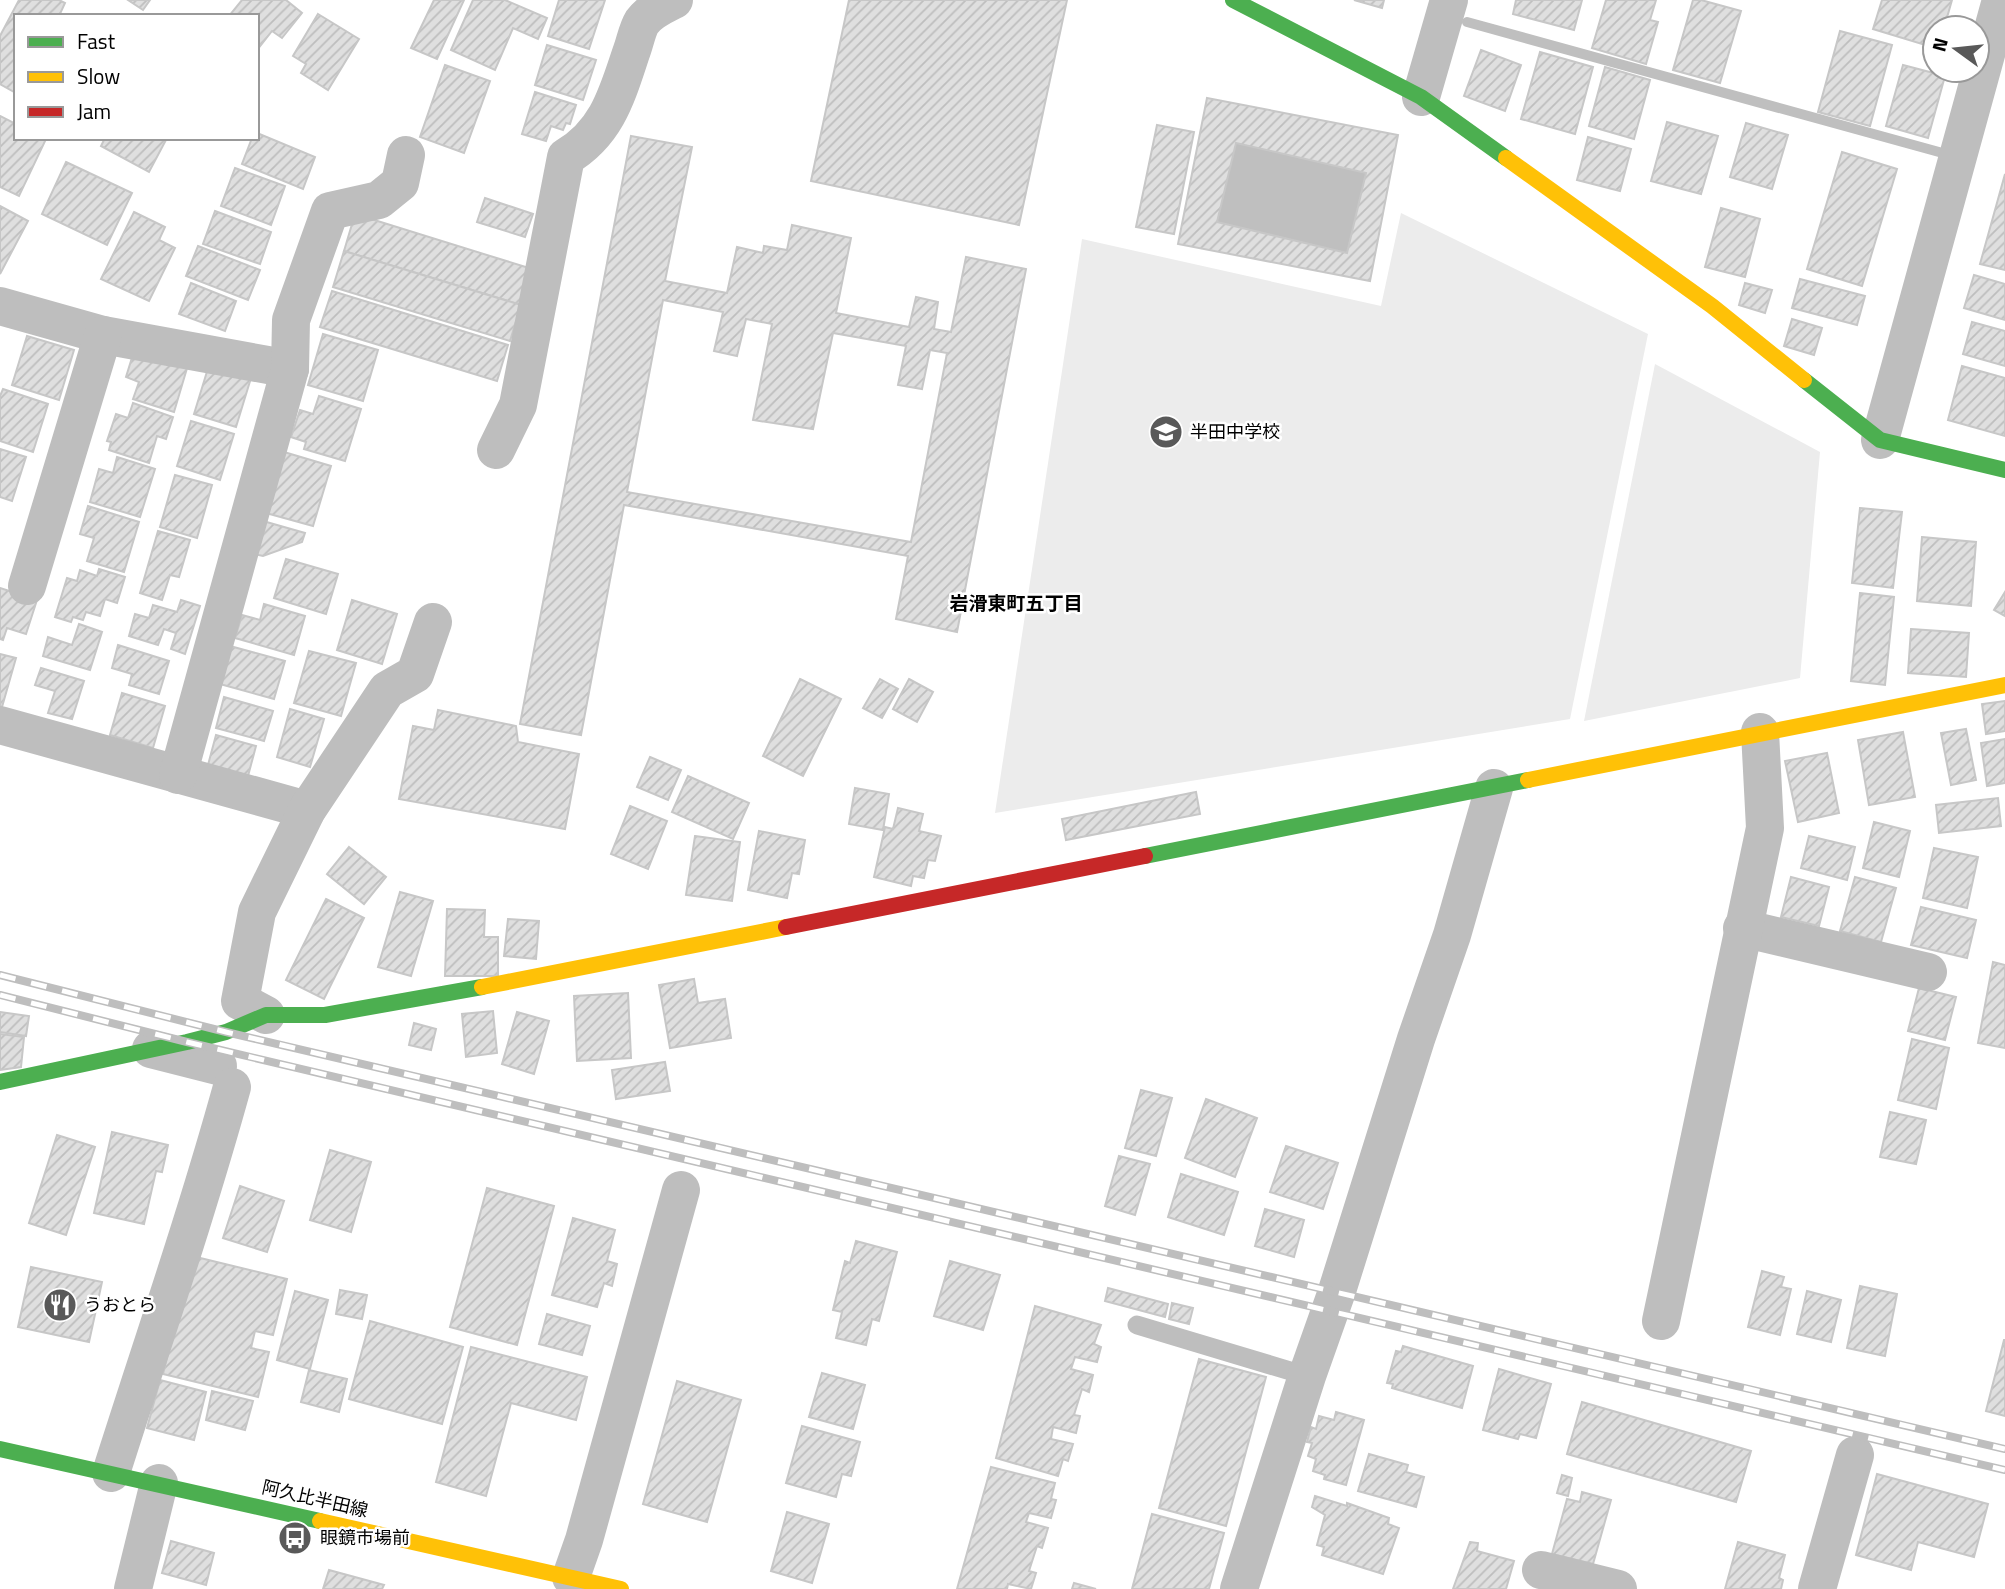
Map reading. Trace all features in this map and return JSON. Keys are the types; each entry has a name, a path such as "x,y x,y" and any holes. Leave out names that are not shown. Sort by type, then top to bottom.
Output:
{"street":[{"path":"496,450 518,405 566,157 579,150 605,122 642,23 655,9 674,0"},
{"path":"1233,0 1421,97 1712,306 1880,440 2005,470"},
{"path":"1421,97 1449,0"},
{"path":"1880,440 2001,0"},
{"path":"178,775 290,369 291,320 330,211 379,200 400,183 406,155"},
{"path":"0,306 103,335 290,369"},
{"path":"27,586 103,335"},
{"path":"266,1015 240,1001 257,912 307,810 387,690 415,674 433,622"},
{"path":"0,1082 226,1032 266,1015 325,1015 549,974 2005,685"},
{"path":"0,726 307,810"},
{"path":"1661,1321 1765,828 1760,732"},
{"path":"1239,1589 1452,934 1494,788"},
{"path":"1742,928 1928,972"},
{"path":"111,1473 210,1166 225,1077 151,1049"},
{"path":"572,1577 681,1190"},
{"name":"阿久比半田線","path":"0,1449 621,1589"},
{"path":"1816,1589 1855,1455"},
{"path":"132,1589 159,1483"},
{"path":"1541,1570 1618,1589"}],"lane":[{"path":"1137,1325 1307,1376"}],"shaded area":[{"path":"1236,143 1366,173 1347,253 1217,222"},
{"path":"1401,213 1648,334 1570,719 995,813 1082,239 1381,306"},
{"path":"1655,364 1820,452 1800,678 1584,721"}],"building":[{"path":"19,0 59,0 65,3 60,14 14,14 14,92 0,84 0,36"},
{"path":"128,0 150,0 143,10"},
{"path":"242,0 286,0 302,13 282,38 272,31 259,47 259,14 231,14"},
{"path":"434,0 464,0 437,59 411,48"},
{"path":"473,0 505,0 547,18 538,39 513,28 495,70 451,50"},
{"path":"559,0 605,0 589,49 548,36"},
{"path":"849,0 1067,0 1019,225 811,181"},
{"path":"1354,0 1384,0 1382,8"},
{"path":"1516,0 1582,0 1574,30 1513,14"},
{"path":"1606,0 1656,0 1650,20 1658,22 1646,64 1592,48"},
{"path":"1693,0 1741,11 1720,83 1673,70"},
{"path":"1882,0 1952,0 1948,14 1921,14 1921,44 1873,29"},
{"path":"318,14 359,39 328,90 301,73 306,64 293,56"},
{"path":"1840,31 1892,45 1870,126 1818,112"},
{"path":"547,45 596,60 583,100 535,85"},
{"path":"1481,50 1521,65 1505,111 1464,96"},
{"path":"1540,52 1593,67 1575,134 1521,119"},
{"path":"445,65 490,81 464,153 420,137"},
{"path":"1903,65 1921,70 1921,84 1943,84 1928,138 1886,126"},
{"path":"1605,67 1650,80 1634,139 1589,126"},
{"path":"535,92 576,105 570,124 566,123 563,130 551,126 546,141 522,134"},
{"path":"1207,98 1398,135 1370,281 1178,244","holes":["1236,143 1366,173 1347,253 1217,222"]},
{"path":"0,116 14,123 14,140 46,140 19,196 0,187"},
{"path":"1667,122 1718,136 1701,194 1651,181"},
{"path":"1746,123 1788,135 1772,189 1730,177"},
{"path":"1157,125 1194,132 1174,234 1136,227"},
{"path":"259,134 315,157 303,189 242,164 251,140 259,140"},
{"path":"631,136 692,147 665,281 727,293 737,247 763,253 764,246 787,250 792,225 851,238 836,313 909,327 916,297 938,302 934,329 951,332 966,257 1026,269 957,632 896,619 908,556 624,505 581,735 520,724","holes":["663,300 723,312 714,351 737,356 746,319 772,324 753,420 813,429 833,333 906,346 898,385 922,389 930,350 947,353 911,542 627,492"]},
{"path":"1588,137 1631,149 1620,191 1577,180"},
{"path":"104,140 166,140 149,172 101,146"},
{"path":"1842,152 1897,169 1862,286 1807,269"},
{"path":"66,162 132,193 107,245 42,214"},
{"path":"235,168 285,186 271,225 221,206"},
{"path":"2005,174 2005,270 1980,264"},
{"path":"485,198 533,214 525,237 477,222"},
{"path":"0,206 28,221 0,274"},
{"path":"1721,208 1760,219 1745,277 1705,267"},
{"path":"215,211 271,232 260,264 203,244"},
{"path":"134,212 165,227 159,240 175,248 149,301 101,279"},
{"path":"355,214 532,269 521,305 344,251"},
{"path":"198,246 260,270 248,300 186,276"},
{"path":"344,251 521,305 510,341 333,287"},
{"path":"1974,275 2005,284 2005,320 1964,308"},
{"path":"1800,279 1865,296 1857,325 1792,308"},
{"path":"191,283 236,301 225,331 179,314"},
{"path":"1745,283 1772,290 1765,313 1739,305"},
{"path":"332,291 508,345 497,381 320,327"},
{"path":"1792,319 1822,328 1814,355 1784,346"},
{"path":"1972,322 2005,331 2005,366 1963,354"},
{"path":"323,334 378,350 363,401 308,385"},
{"path":"27,336 74,350 59,400 12,385"},
{"path":"135,348 188,365 174,412 133,399 139,382 126,377"},
{"path":"209,365 251,378 236,427 194,414"},
{"path":"1962,366 2005,378 2005,436 1948,420"},
{"path":"3,389 48,404 33,452 0,441 0,396"},
{"path":"319,396 361,409 345,461 304,449 306,442 291,437 300,410 313,414"},
{"path":"133,403 173,417 166,439 157,436 149,463 109,450 111,442 107,441 116,414 128,418"},
{"path":"191,421 234,434 220,480 177,466"},
{"path":"0,449 26,457 12,501 0,497"},
{"path":"284,452 331,466 313,526 266,513"},
{"path":"117,457 155,469 140,517 90,502 99,469 113,473"},
{"path":"175,475 212,485 197,538 160,527"},
{"path":"88,506 139,522 124,572 87,561 94,538 80,534"},
{"path":"1860,508 1902,512 1893,588 1852,583"},
{"path":"263,521 305,533 302,542 263,556 254,554"},
{"path":"158,531 190,540 179,577 170,575 162,600 140,593"},
{"path":"1922,537 1976,542 1971,606 1917,601"},
{"path":"286,559 338,574 326,614 274,598"},
{"path":"99,569 125,577 117,603 105,599 100,616 86,612 83,620 73,617 71,622 55,617 67,578 77,581 80,570 97,576"},
{"path":"0,588 37,600 26,634 7,628 3,640 0,639"},
{"path":"2005,592 2005,616 1994,610"},
{"path":"1860,593 1894,597 1885,685 1851,681"},
{"path":"181,600 200,606 185,654 171,649 176,633 164,629 158,645 129,636 135,614 149,618 153,605 177,612"},
{"path":"352,600 397,614 382,664 337,650"},
{"path":"264,604 305,616 294,655 235,638 242,615 260,620"},
{"path":"79,624 102,632 90,670 43,656 48,637 72,645"},
{"path":"1911,629 1969,633 1966,677 1908,673"},
{"path":"118,645 169,661 159,694 129,685 132,674 112,668"},
{"path":"230,646 285,661 274,699 220,684"},
{"path":"309,651 356,663 341,716 294,703"},
{"path":"0,654 16,658 2,707 0,706"},
{"path":"41,668 84,681 72,719 48,713 55,691 35,685"},
{"path":"800,679 841,699 803,776 763,756"},
{"path":"880,679 898,689 882,718 863,708"},
{"path":"909,679 933,692 917,722 893,709"},
{"path":"122,693 165,706 153,748 110,735"},
{"path":"224,697 273,711 264,741 216,728"},
{"path":"2005,701 2005,731 1986,734 1982,704"},
{"path":"290,709 324,719 310,767 277,757"},
{"path":"438,710 516,726 518,742 579,754 565,829 399,799 413,726 434,730"},
{"path":"1966,729 1976,780 1951,785 1941,733"},
{"path":"1903,732 1915,797 1869,805 1858,740"},
{"path":"216,735 256,746 248,776 208,765"},
{"path":"2005,739 2005,783 1987,786 1981,743"},
{"path":"1827,753 1839,813 1798,822 1785,761"},
{"path":"650,757 681,770 668,800 637,787"},
{"path":"688,776 749,803 733,839 672,812"},
{"path":"855,788 889,794 883,830 849,824"},
{"path":"1196,792 1200,814 1066,840 1062,819"},
{"path":"1998,798 2001,826 1939,833 1936,805"},
{"path":"630,806 667,821 648,869 611,854"},
{"path":"898,808 923,814 919,831 941,836 935,861 928,860 924,878 913,876 911,886 874,877 885,827 893,829"},
{"path":"1874,822 1910,831 1899,877 1863,868"},
{"path":"759,831 805,840 799,874 792,873 787,898 748,890"},
{"path":"695,836 740,842 732,901 686,895"},
{"path":"1809,836 1855,847 1847,880 1801,868"},
{"path":"349,847 386,877 364,904 327,874"},
{"path":"1934,848 1978,857 1967,908 1923,898"},
{"path":"1791,877 1829,887 1819,926 1781,917"},
{"path":"1855,877 1896,888 1881,942 1840,931"},
{"path":"400,892 433,901 411,976 378,967"},
{"path":"326,899 364,918 324,999 286,980"},
{"path":"1921,907 1976,920 1967,958 1911,945"},
{"path":"447,909 485,910 484,937 498,937 498,976 445,976"},
{"path":"508,919 539,921 536,959 504,956"},
{"path":"1993,962 2005,965 2005,1048 1978,1043"},
{"path":"694,979 698,1003 725,999 731,1038 670,1048 659,985"},
{"path":"1919,988 1956,997 1945,1040 1908,1031"},
{"path":"628,993 631,1058 577,1061 574,996"},
{"path":"493,1011 497,1053 466,1057 462,1014"},
{"path":"0,1012 29,1016 26,1036 0,1032"},
{"path":"517,1012 549,1021 534,1074 502,1064"},
{"path":"414,1023 436,1029 431,1050 409,1045"},
{"path":"0,1034 24,1037 21,1067 0,1070"},
{"path":"1912,1039 1949,1048 1936,1109 1898,1100"},
{"path":"665,1062 670,1091 616,1099 612,1070"},
{"path":"1141,1090 1172,1098 1156,1156 1125,1148"},
{"path":"1206,1099 1257,1118 1235,1177 1185,1158"},
{"path":"1890,1112 1926,1120 1916,1164 1880,1157"},
{"path":"112,1132 168,1145 162,1172 156,1171 144,1224 94,1213"},
{"path":"57,1135 95,1147 66,1235 29,1223"},
{"path":"1286,1146 1338,1163 1323,1209 1270,1192"},
{"path":"330,1150 371,1162 351,1232 310,1220"},
{"path":"1119,1156 1150,1164 1135,1215 1105,1206"},
{"path":"1181,1174 1238,1192 1224,1235 1168,1217"},
{"path":"240,1186 284,1201 267,1252 223,1238"},
{"path":"487,1188 554,1206 517,1345 450,1327"},
{"path":"1265,1209 1304,1220 1294,1257 1255,1246"},
{"path":"573,1218 615,1230 607,1261 617,1264 612,1286 604,1283 597,1307 552,1295"},
{"path":"856,1241 897,1252 879,1321 872,1319 866,1345 836,1338 842,1312 833,1310 845,1261 850,1263"},
{"path":"192,1256 287,1279 273,1335 255,1331 251,1348 269,1352 258,1397 163,1374"},
{"path":"950,1261 1000,1275 983,1330 934,1316"},
{"name":"うおとら","path":"31,1267 102,1282 89,1342 18,1327"},
{"path":"1762,1271 1784,1277 1781,1287 1791,1289 1780,1335 1748,1327"},
{"path":"1860,1286 1897,1294 1885,1356 1847,1348"},
{"path":"1108,1288 1168,1304 1165,1317 1105,1301"},
{"path":"340,1290 367,1295 362,1319 336,1314"},
{"path":"295,1291 328,1300 310,1369 277,1360"},
{"path":"1807,1291 1841,1300 1831,1342 1797,1334"},
{"path":"1172,1303 1193,1308 1189,1324 1169,1319"},
{"path":"1035,1306 1101,1325 1094,1344 1101,1347 1097,1362 1075,1357 1071,1369 1093,1375 1089,1392 1082,1389 1074,1415 1080,1416 1076,1433 1053,1427 1051,1439 1073,1444 1068,1461 1063,1459 1058,1476 996,1458"},
{"path":"547,1314 590,1326 582,1355 539,1344"},
{"path":"370,1321 463,1347 442,1424 349,1399"},
{"path":"2005,1340 2005,1416 1986,1411"},
{"path":"1403,1346 1473,1366 1462,1408 1392,1388 1393,1384 1387,1383 1396,1351 1401,1352"},
{"path":"471,1347 587,1377 576,1420 511,1403 486,1496 436,1482"},
{"path":"1199,1359 1266,1377 1226,1526 1159,1508"},
{"path":"1499,1369 1551,1384 1536,1438 1520,1434 1518,1439 1483,1430"},
{"path":"309,1370 347,1379 339,1412 301,1402"},
{"path":"822,1373 865,1385 853,1429 809,1417"},
{"path":"160,1380 206,1392 194,1440 147,1428"},
{"path":"677,1381 741,1400 707,1522 643,1504"},
{"path":"212,1391 253,1401 245,1430 206,1420"},
{"path":"1582,1402 1751,1451 1736,1502 1567,1454"},
{"path":"1336,1412 1364,1420 1346,1485 1324,1479 1325,1475 1313,1471 1316,1459 1308,1456 1312,1443 1307,1442 1311,1427 1316,1429 1319,1416 1334,1420"},
{"path":"802,1426 860,1442 851,1476 842,1474 836,1497 786,1483"},
{"path":"1369,1454 1408,1465 1406,1472 1424,1477 1416,1507 1358,1491"},
{"path":"991,1467 1055,1483 1051,1499 1056,1500 1051,1518 1029,1513 1026,1522 1048,1528 1042,1548 1037,1546 1029,1571 1036,1573 1031,1589 1008,1584 1007,1589 957,1589"},
{"path":"1877,1474 1988,1504 1974,1557 1918,1542 1911,1570 1856,1555"},
{"path":"1562,1475 1572,1478 1568,1496 1557,1493"},
{"path":"1582,1492 1611,1500 1593,1564 1552,1554 1567,1499 1580,1502"},
{"path":"1315,1496 1347,1506 1347,1503 1389,1518 1388,1524 1399,1528 1383,1574 1322,1555 1324,1547 1317,1545 1325,1515 1312,1507"},
{"path":"787,1512 829,1524 812,1583 771,1571"},
{"path":"1152,1514 1224,1533 1209,1589 1132,1589"},
{"path":"171,1541 214,1553 206,1585 162,1573"},
{"path":"1470,1542 1478,1543 1477,1551 1514,1561 1506,1589 1453,1589"},
{"path":"1738,1542 1785,1555 1779,1578 1783,1580 1781,1589 1725,1589"},
{"path":"329,1570 384,1585 382,1589 323,1589"},
{"path":"1074,1583 1096,1589 1072,1589"}],"waterway":[{"path":"1467,22 1939,152"}],"railway":[{"path":"0,975 226,1032 2005,1449"},
{"path":"0,995 187,1042 2005,1470"}],"traffic: fast":[{"path":"1233,0 1421,97 1506,158"},
{"path":"1804,380 1880,440 2005,470"},
{"path":"1145,856 1528,780"},
{"path":"0,1082 187,1042 226,1032 266,1015 325,1015 482,987"},
{"path":"0,1449 320,1521"}],"traffic: slow":[{"path":"1506,158 1712,306 1804,380"},
{"path":"1528,780 2005,685"},
{"path":"482,987 786,927"},
{"path":"320,1521 621,1589"}],"traffic: jam":[{"path":"786,927 1145,856"}],"place":[{"name":"半田中学校","path":"1166,432"},
{"name":"うおとら","path":"60,1305"},
{"name":"眼鏡市場前","path":"295,1538"}],"district":[{"name":"岩滑東町五丁目","path":"1016,603"}]}
